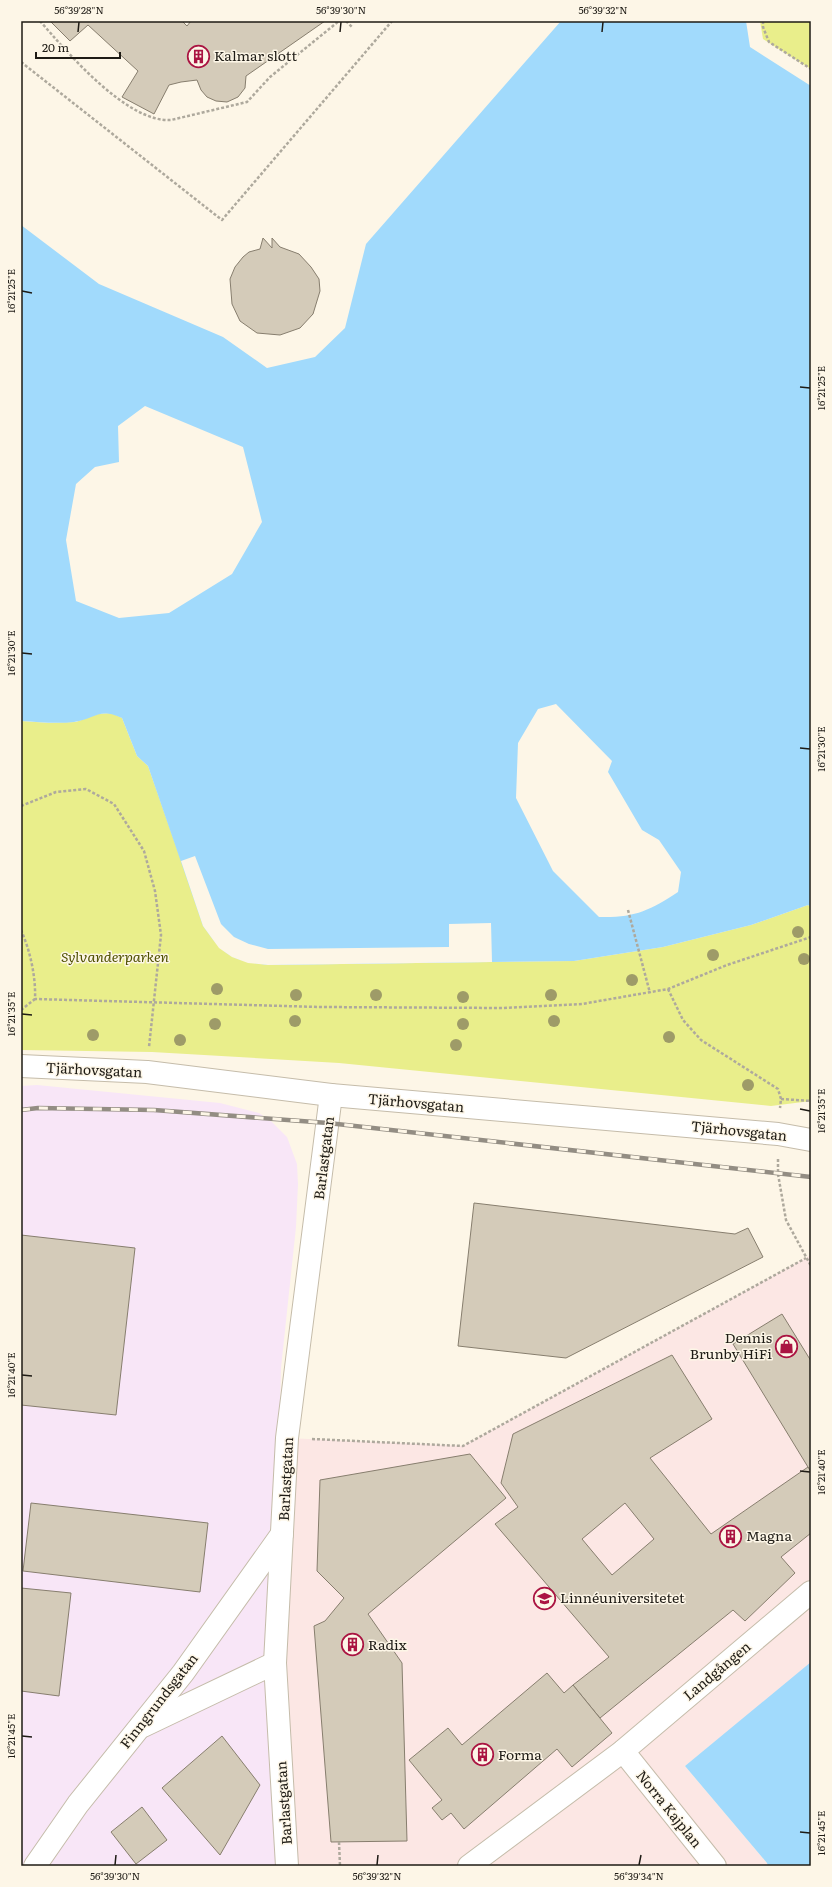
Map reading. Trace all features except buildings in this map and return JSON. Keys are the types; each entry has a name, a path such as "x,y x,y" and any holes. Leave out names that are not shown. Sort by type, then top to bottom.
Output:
{"street":[{"name":"Tjärhovsgatan","path":"21,1066 147,1072 332,1095 778,1134 811,1140"},
{"name":"Barlastgatan","path":"288,1866 275,1663 282,1534 288,1438 332,1095"},
{"name":"Finngrundsgatan","path":"35,1866 78,1804 183,1673 282,1534"},
{"name":"Landgången","path":"469,1866 623,1751 811,1592"},
{"path":"139,1728 275,1663"},
{"name":"Norra Kajplan","path":"623,1751 715,1866"}],"path":[{"path":"40,21 68,53 110,93 122,102 160,121 171,120 247,102 270,77 339,21"},
{"path":"346,21 353,28"},
{"path":"21,62 222,220 392,21"},
{"path":"763,21 763,27 769,42 811,69"},
{"path":"21,806 56,792 86,789 114,804 144,851 155,891 161,935 152,1003 147,1072"},
{"path":"628,910 650,993"},
{"path":"21,930 26,941 35,986 34,999"},
{"path":"21,1010 34,999 320,1007 503,1008 582,1004 668,989 727,965 811,937"},
{"path":"668,989 683,1020 701,1040 778,1089 781,1099 778,1134 778,1174 786,1220 811,1266"},
{"path":"781,1099 811,1101"},
{"path":"288,1438 463,1446 806,1258"},
{"path":"339,1842 340,1866"}],"shaded area":[{"path":"37,1085 220,1103 259,1113 272,1122 287,1137 297,1164 298,1184 296,1227 281,1368 275,1614 290,1866 21,1866 21,1086"},
{"name":"Linnéuniversitetet","path":"811,1255 811,1664 685,1766 767,1863 767,1866 287,1866 275,1663 287,1438 463,1446"}],"green space":[{"path":"760,21 811,21 811,69 763,39"},
{"name":"Sylvanderparken","path":"112,713 122,718 137,756 148,766 204,926 268,965 574,961 663,947 751,925 808,905 811,907 811,1101 771,1106 339,1063 152,1052 21,1050 21,721 50,723 76,722 97,714"}],"water":[{"path":"561,21 746,21 750,47 811,86 811,907 808,905 751,925 663,947 574,961 268,965 245,961 237,959 223,951 203,926 148,766 137,756 122,718 114,715 102,714 74,722 55,723 21,721 21,225 99,284 223,337 267,368 315,357 345,328 366,244","holes":["145,406 243,447 262,522 232,574 169,613 119,618 76,601 66,540 76,484 95,467 119,462 118,426","556,704 612,761 608,772 642,830 659,840 681,872 678,892 649,909 632,915 599,917 553,871 516,798 518,743 538,709"]},
{"path":"811,1662 811,1866 768,1866 685,1766"}],"pier":[{"path":"195,856 221,924 234,937 249,944 268,949 449,947 449,924 491,923 492,962 268,965 248,963 232,957 219,948 203,926 181,861"}],"railway":[{"path":"21,1110 38,1108 154,1110 328,1123 811,1177"}],"place":[{"name":"Kalmar slott","path":"198,56"},
{"name":"Dennis Brunby HiFi","path":"787,1346"},
{"name":"Magna","path":"730,1536"},
{"name":"Linnéuniversitetet","path":"545,1598"},
{"name":"Radix","path":"352,1645"},
{"name":"Forma","path":"483,1755"}]}
